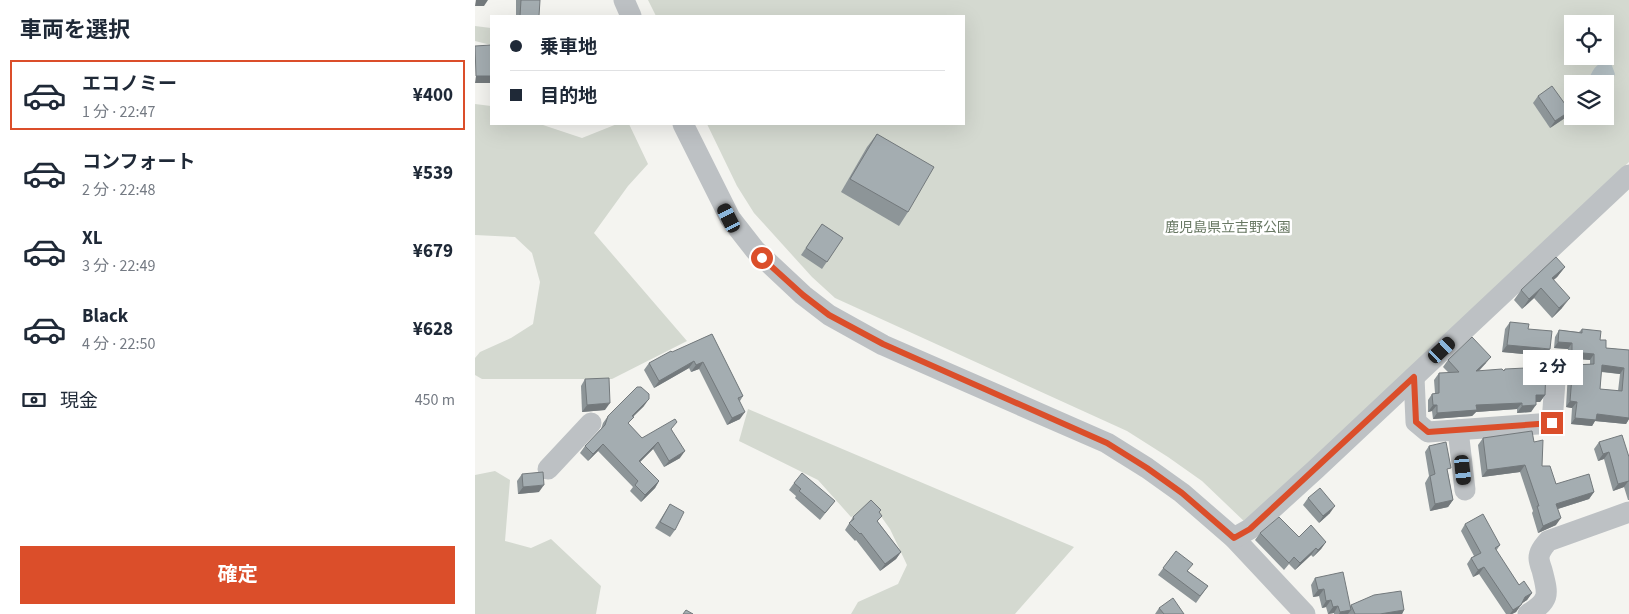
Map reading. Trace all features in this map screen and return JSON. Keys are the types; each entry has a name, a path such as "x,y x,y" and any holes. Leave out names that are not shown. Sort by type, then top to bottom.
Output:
{"street":[{"path":"624,0 631,15"},
{"path":"683,125 729,218 770,265 803,295 829,315 883,344 1107,443 1147,468 1182,493 1234,538 1305,614"},
{"path":"1234,538 1250,529 1629,175"},
{"path":"1414,377 1416,422 1428,432 1458,430 1552,423 1557,367"},
{"path":"548,469 591,423"},
{"path":"1458,430 1465,490"},
{"path":"1528,614 1540,607 1547,597 1547,588 1539,559 1541,550 1548,541 1629,512"}],"green space":[{"name":"鹿児島県立吉野公園","path":"648,0 1629,0 1629,162 1247,524 1202,481 1127,431 835,298 812,277 754,213 737,186 707,125 965,125 965,15 656,15"},
{"path":"475,26 490,28 490,45 475,41"},
{"path":"475,104 490,106 490,125 543,125 582,138 614,125 629,125 648,164 628,186 594,233 687,341 612,379 482,379 475,375 475,358 480,352 511,338 533,324 540,282 532,253 515,237 475,235"},
{"path":"748,409 1074,547 1015,614 851,614 858,602 898,584 907,565 890,529 875,508 851,517 818,480 739,441"},
{"path":"495,471 510,480 505,541 531,548 551,539 601,586 596,614 475,614 475,475"}],"shaded area":[{"path":"1598,65 1612,65 1615,74 1614,76 1591,75"}],"building":[{"path":"521,0 540,0 539,15 520,15"},
{"path":"490,45 490,76 476,76 475,46"},
{"path":"1552,86 1564,103 1564,115 1555,121 1538,96"},
{"path":"877,134 934,167 908,212 850,179"},
{"path":"822,224 843,238 827,262 806,248"},
{"path":"1556,257 1565,267 1552,278 1570,298 1559,308 1541,288 1529,299 1521,290"},
{"path":"1510,322 1529,324 1528,329 1552,331 1550,349 1507,345"},
{"path":"1582,329 1601,331 1600,340 1606,340 1606,348 1629,350 1629,418 1597,414 1596,420 1575,418 1577,402 1570,401 1573,365 1594,364 1594,354 1572,352 1572,343 1558,342 1559,330 1582,333","holes":["1602,365 1624,368 1622,391 1600,389"]},
{"path":"712,334 743,396 738,398 745,412 732,418 703,362 696,365 694,361 659,381 649,363 671,351"},
{"path":"1472,337 1491,357 1476,371 1502,369 1504,371 1505,369 1546,367 1545,395 1536,395 1536,405 1522,406 1522,403 1476,405 1477,410 1437,413 1437,405 1433,405 1432,394 1439,393 1439,373 1459,372 1448,360"},
{"path":"609,378 610,403 587,405 585,379"},
{"path":"637,387 641,387 649,394 649,399 632,416 634,417 628,423 642,438 675,419 677,422 671,429 685,451 669,461 658,442 639,461 659,481 645,495 635,485 638,481 603,444 593,454 585,446 605,425 608,416"},
{"path":"1532,431 1534,442 1543,440 1542,466 1550,466 1556,484 1589,474 1594,492 1556,504 1561,518 1543,526 1537,506 1539,506 1525,465 1487,470 1483,438"},
{"path":"1622,435 1629,457 1629,481 1618,484 1609,452 1603,454 1599,442"},
{"path":"1446,442 1451,468 1447,469 1453,500 1435,504 1430,476 1435,474 1429,446"},
{"path":"543,472 544,485 523,487 522,474"},
{"path":"802,473 835,501 825,513 799,491 801,489 794,483"},
{"path":"1320,488 1335,506 1323,516 1308,498"},
{"path":"871,500 881,510 879,512 882,516 877,521 901,552 885,564 861,533 849,523"},
{"path":"670,504 684,512 675,530 660,522"},
{"path":"1483,514 1500,545 1495,548 1519,585 1524,581 1532,593 1525,597 1521,605 1513,610 1484,567 1478,570 1471,558 1481,553 1465,524"},
{"path":"1279,517 1299,537 1311,525 1326,542 1318,550 1316,548 1300,563 1294,557 1289,563 1260,533"},
{"path":"1176,551 1193,564 1187,571 1208,586 1200,596 1163,568"},
{"path":"1343,572 1351,610 1340,612 1338,606 1333,607 1331,600 1326,601 1324,589 1318,590 1315,578"},
{"path":"1401,591 1404,610 1380,614 1355,614 1351,605 1374,595"},
{"path":"1173,598 1184,614 1164,614 1159,608"},
{"path":"686,610 693,614 683,614"}],"route":[{"path":"762,258 803,295 829,315 883,344 1107,443 1182,493 1234,538 1250,529 1414,377 1416,422 1428,432 1552,423"}]}
